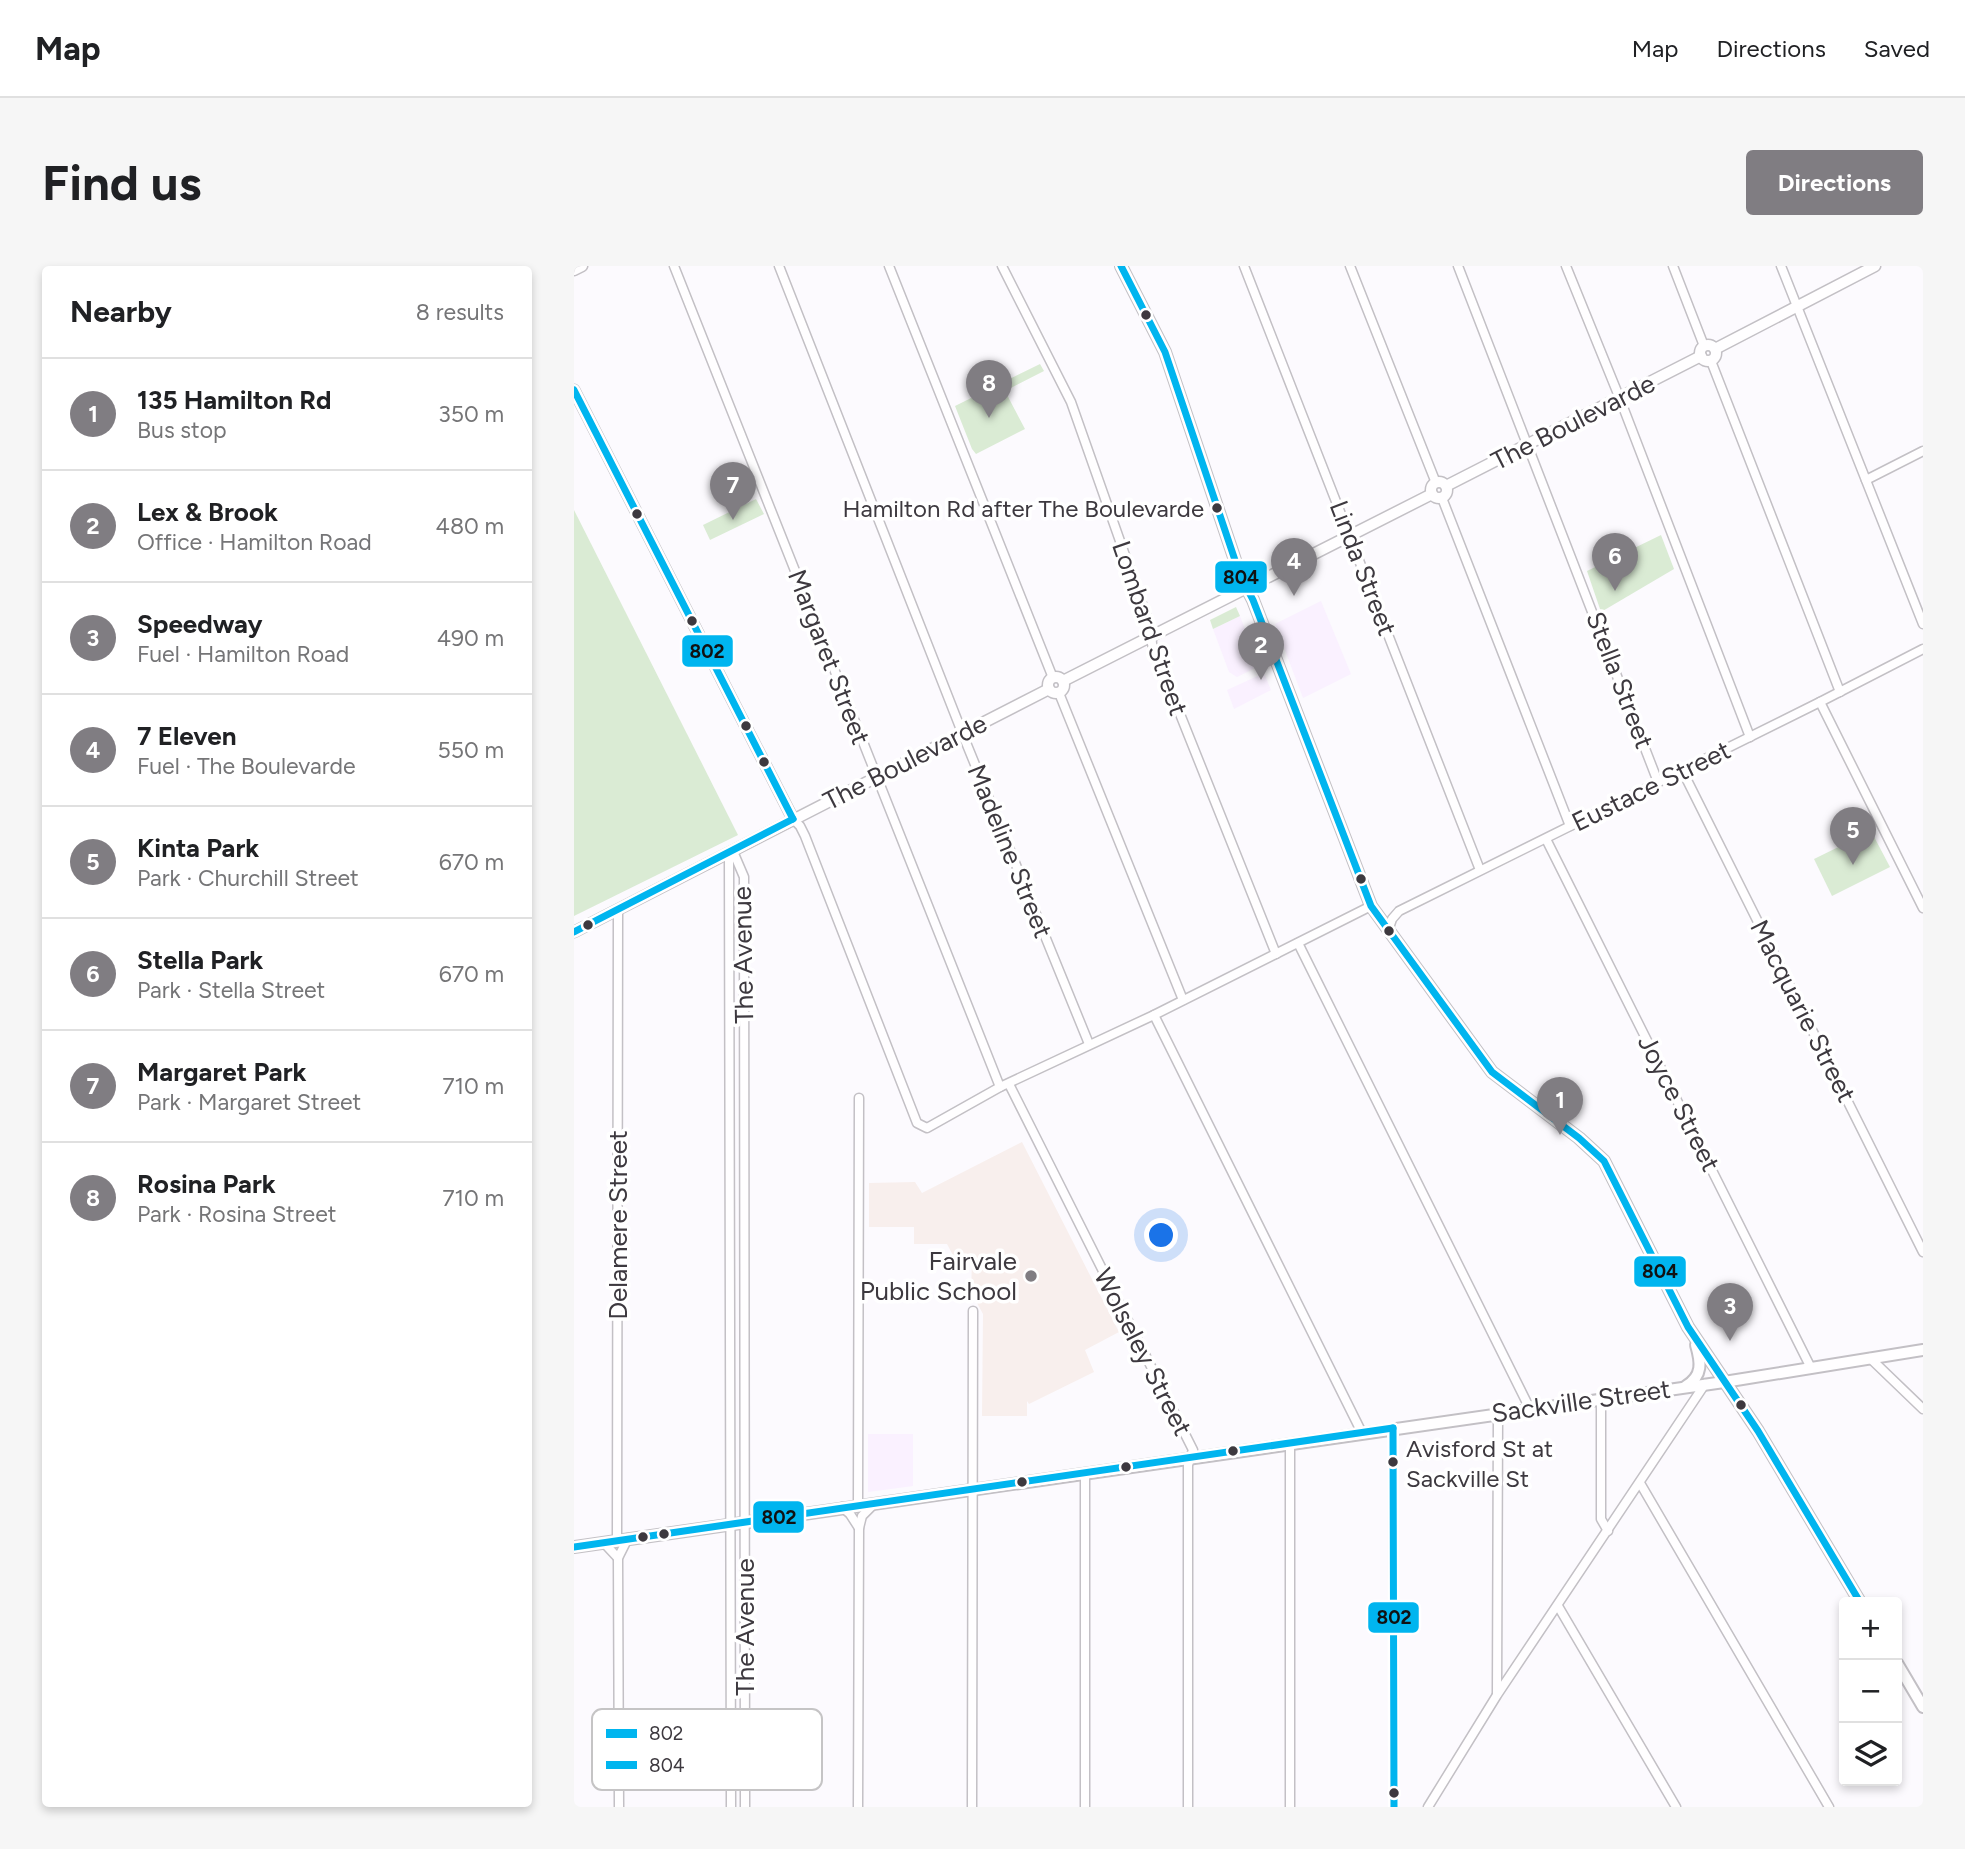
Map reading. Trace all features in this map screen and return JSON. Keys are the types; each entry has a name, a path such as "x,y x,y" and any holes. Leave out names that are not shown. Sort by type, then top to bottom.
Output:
{"main road":[{"path":"1121,266 1165,352 1239,572 1372,908 1492,1072 1579,1138 1604,1161 1696,1346 1700,1368 1696,1378 1685,1387"},
{"path":"1688,1327 1758,1431 1857,1597"},
{"name":"Sackville Street","path":"574,1547 1685,1387 1923,1350"},
{"path":"1902,1671 1923,1707"}],"street":[{"path":"574,270 582,266"},
{"name":"Margaret Street","path":"674,266 876,777 1004,1085"},
{"name":"Madeline Street","path":"779,266 1089,1044"},
{"path":"889,266 1058,680"},
{"name":"Lombard Street","path":"1002,266 1071,402 1151,629 1151,637 1276,954"},
{"name":"Linda Street","path":"1244,266 1480,870"},
{"path":"1350,266 1441,484 1432,486 1570,826"},
{"name":"Stella Street","path":"1458,266 1658,782"},
{"path":"1566,266 1750,737"},
{"path":"1673,266 1840,692"},
{"path":"1780,266 1923,624"},
{"name":"The Boulevarde","path":"1441,484 1620,399 1875,266"},
{"path":"574,390 793,819 805,836 917,1123 922,1127 927,1128 1004,1085 1372,908 1384,912 1399,911"},
{"path":"1866,480 1923,451"},
{"path":"1182,1000 1054,690 1048,684 1151,637 1350,535 1437,496"},
{"name":"Eustace Street","path":"1399,911 1923,649"},
{"name":"The Boulevarde","path":"574,932 963,733 1054,690"},
{"path":"1820,702 1923,908"},
{"name":"Macquarie Street","path":"1682,771 1923,1252"},
{"name":"Joyce Street","path":"1546,839 1811,1368"},
{"name":"The Avenue","path":"729,852 735,856 744,877 745,1709"},
{"name":"The Avenue","path":"729,852 731,1709"},
{"name":"Delamere Street","path":"618,910 623,1539 618,1558 619,1709"},
{"path":"1388,932 1392,919 1399,911"},
{"path":"1298,943 1530,1409"},
{"path":"1154,1015 1362,1433"},
{"name":"Wolseley Street","path":"1004,1085 1193,1450 1188,1465 1188,1807"},
{"path":"858,1505 859,1098"},
{"path":"972,1807 973,1311"},
{"path":"1870,1358 1923,1409"},
{"path":"1428,1807 1497,1695 1705,1384"},
{"path":"1601,1399 1601,1519 1608,1531"},
{"path":"1497,1695 1498,1413"},
{"path":"1393,1428 1394,1807"},
{"path":"1290,1443 1290,1807"},
{"path":"1085,1473 1085,1807"},
{"path":"1640,1483 1829,1807"},
{"path":"858,1807 859,1528 862,1516 874,1503"},
{"path":"842,1507 859,1528"},
{"path":"604,1543 618,1558"},
{"path":"1558,1606 1676,1807"}],"shaded area":[{"path":"1321,601 1351,674 1303,698 1275,624"},
{"path":"1240,616 1259,666 1237,677 1229,672 1213,629"},
{"path":"1264,673 1271,690 1234,709 1227,690"},
{"name":"Fairvale Public School","path":"1022,1142 1119,1332 1085,1350 1094,1372 1029,1404 1027,1401 1027,1416 982,1416 983,1314 971,1292 972,1261 956,1261 947,1244 914,1244 914,1227 869,1227 869,1183 915,1182 922,1193"},
{"path":"868,1434 913,1434 913,1486 868,1492"}],"green space":[{"path":"1040,364 1044,371 1005,391 1025,429 976,454 955,406"},
{"path":"756,499 764,514 710,540 703,525"},
{"path":"574,510 738,835 574,916"},
{"path":"1661,535 1674,569 1601,612 1587,571"},
{"path":"1236,607 1240,616 1213,629 1210,620"},
{"path":"1871,831 1890,867 1832,896 1814,859"}],"transit line":[{"name":"804","path":"1121,266 1165,352 1240,575 1253,600 1371,906 1492,1072 1579,1138 1604,1161 1688,1327 1758,1431 1857,1597"},
{"name":"802","path":"574,390 793,819"},
{"name":"802","path":"574,932 793,819"},
{"name":"802","path":"1393,1428 1394,1807"},
{"name":"802","path":"574,1547 1393,1428"}],"place":[{"name":"Rosina Park","path":"989,418"},
{"name":"Hamilton Rd after The Boulevarde","path":"1217,508"},
{"name":"Margaret Park","path":"733,520"},
{"name":"Stella Park","path":"1615,591"},
{"name":"7 Eleven","path":"1294,596"},
{"name":"Lex & Brook","path":"1261,680"},
{"name":"Kinta Park","path":"1853,865"},
{"name":"135 Hamilton Rd","path":"1560,1135"},
{"name":"Fairvale Public School","path":"1031,1276"},
{"name":"Speedway","path":"1730,1341"},
{"name":"Avisford St at Sackville St","path":"1393,1462"}]}
